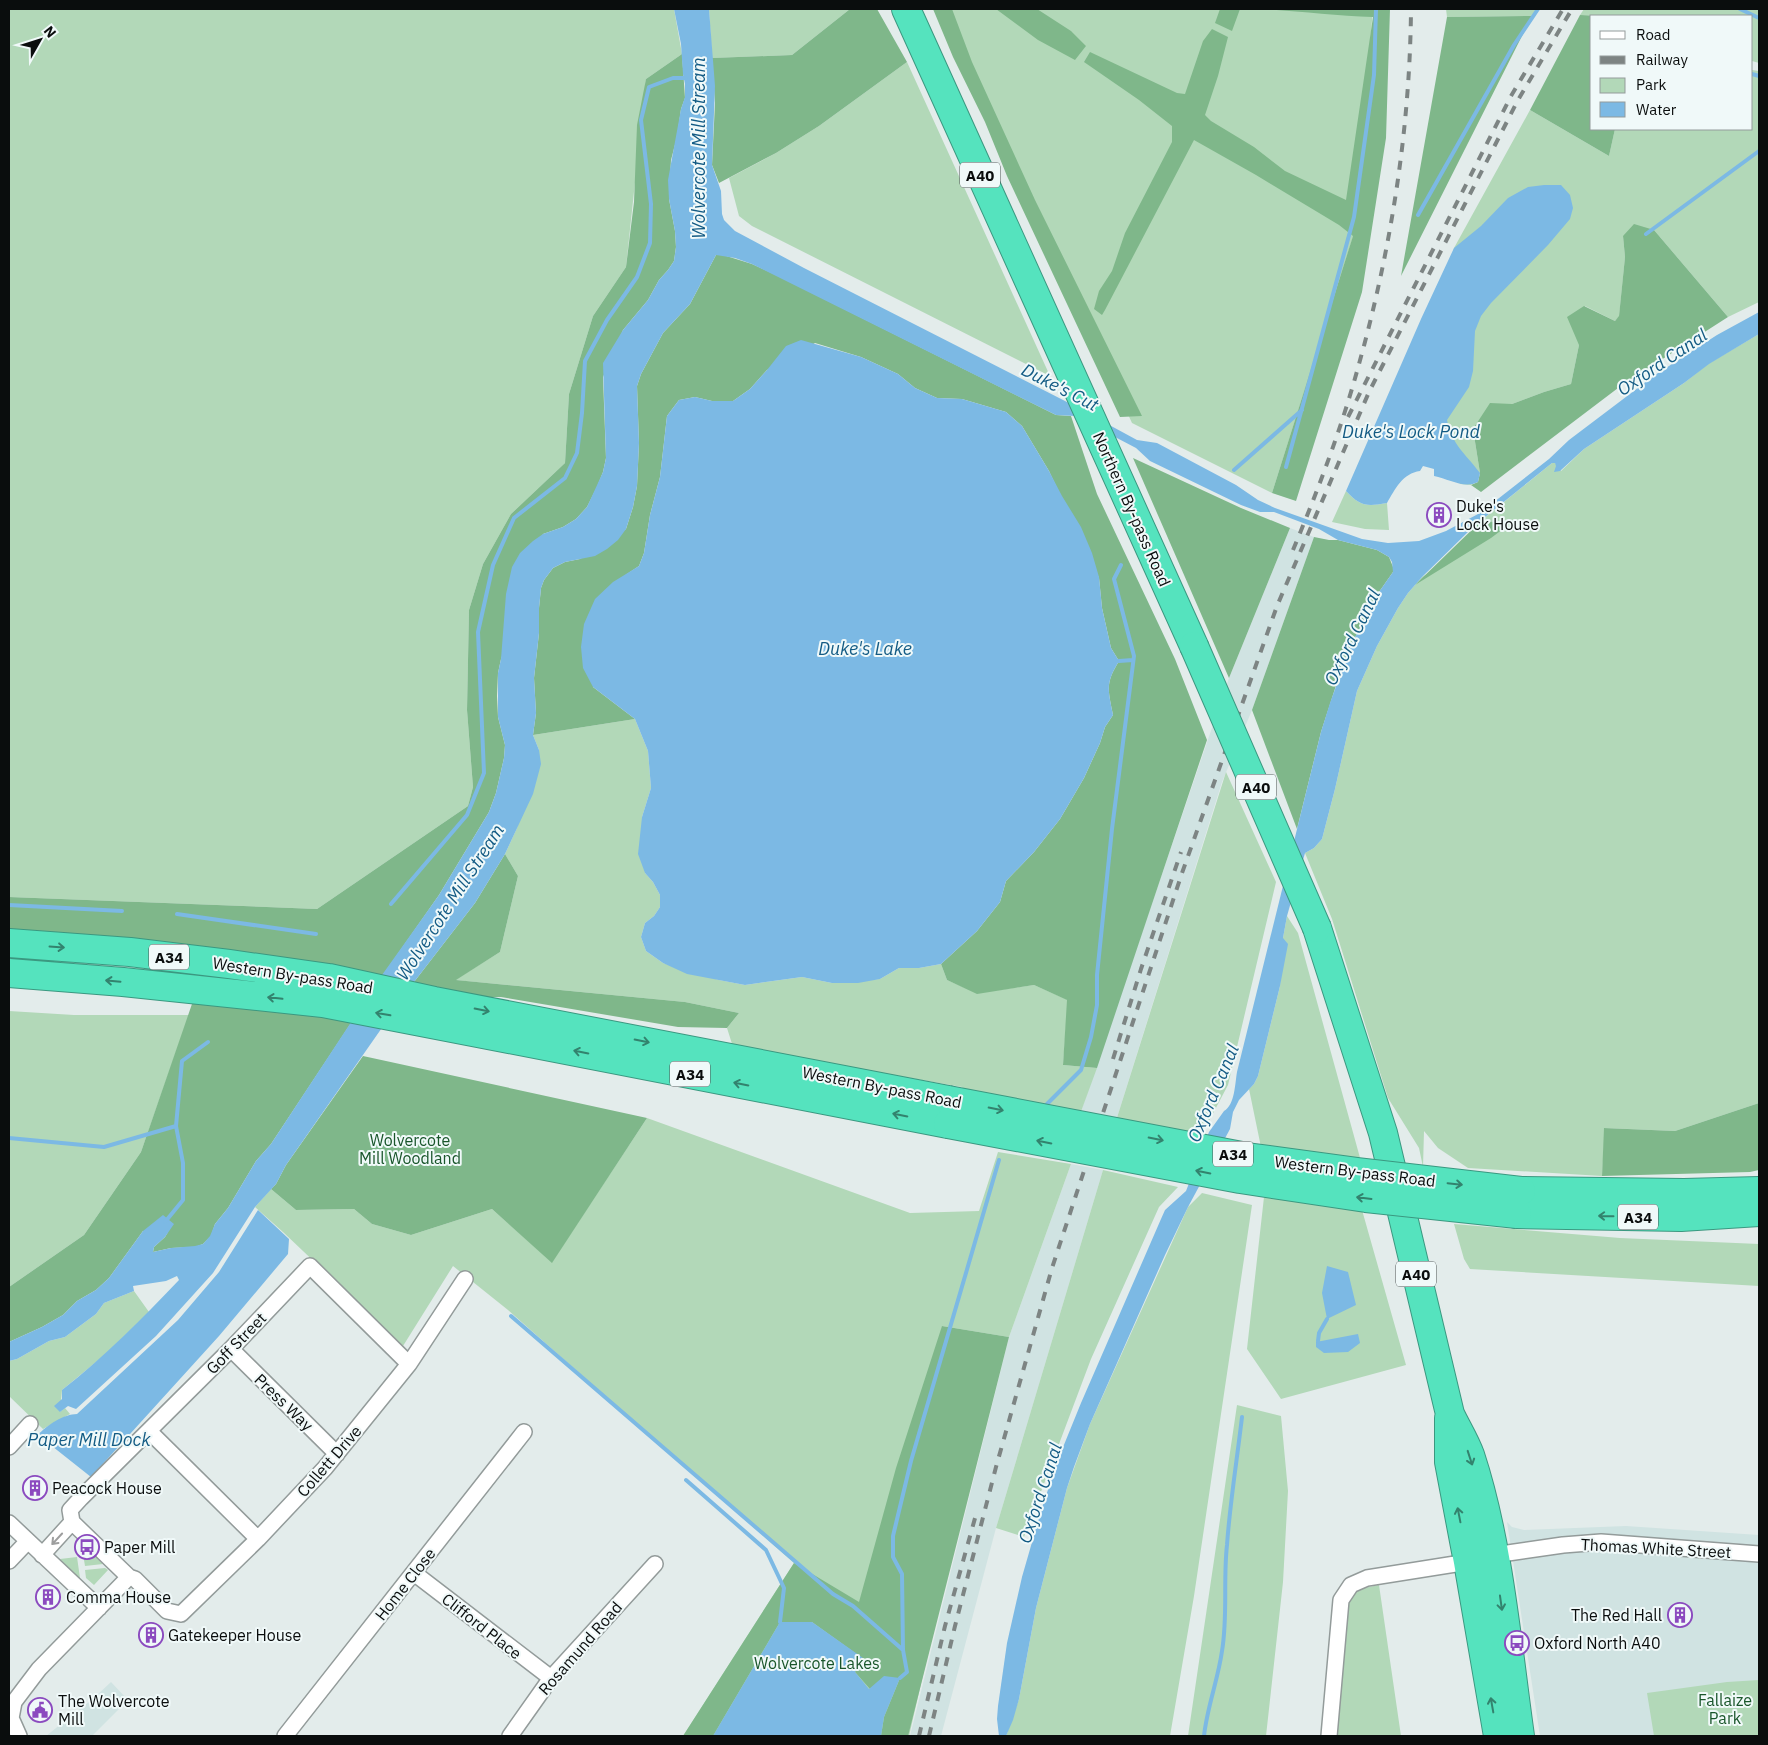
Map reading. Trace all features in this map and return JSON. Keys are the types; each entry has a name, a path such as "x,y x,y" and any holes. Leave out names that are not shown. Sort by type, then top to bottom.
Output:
{"highway":[{"name":"Northern By-pass Road","path":"906,9 1194,646 1317,928 1383,1133 1450,1414"},
{"name":"Western By-pass Road","path":"9,943 130,952 229,964 326,991 948,1112 1247,1157 1439,1182 1519,1202 1683,1205 1759,1212"},
{"name":"Western By-pass Road","path":"9,973 123,982 326,991"},
{"path":"1683,1205 1759,1179"},
{"name":"Western By-pass Road","path":"1683,1205 1759,1191"},
{"path":"1683,1205 1759,1224"},
{"name":"A40","path":"1450,1414 1469,1453 1488,1522 1520,1736"},
{"name":"A40","path":"1450,1414 1449,1462 1498,1736"}],"street":[{"name":"Goff Street","path":"72,1522 70,1510 310,1266 409,1364"},
{"name":"Collett Drive","path":"129,1577 135,1579 166,1612 181,1614 258,1539 326,1468 409,1364 465,1279"},
{"name":"Press Way","path":"230,1349 337,1454"},
{"path":"9,1448 30,1424"},
{"path":"149,1431 258,1539"},
{"name":"Home Close","path":"285,1736 524,1432"},
{"path":"19,1736 10,1718 14,1702 39,1669 129,1577 72,1522 42,1555"},
{"path":"9,1523 99,1608"},
{"path":"9,1561 28,1541"},
{"name":"Thomas White Street","path":"1494,1555 1563,1545 1601,1542 1759,1554"},
{"path":"1329,1736 1341,1600 1351,1585 1368,1578 1468,1562"},
{"name":"Rosamund Road","path":"510,1736 551,1678 655,1564"},
{"name":"Clifford Place","path":"414,1573 551,1678"}],"shaded area":[{"path":"1290,528 1314,537 1252,710 1222,782 1115,1124 1079,1117 1229,678"},
{"path":"1071,1164 1103,1170 996,1528 941,1736 910,1736 1009,1337"},
{"path":"1507,1522 1512,1527 1524,1530 1626,1526 1759,1535 1759,1736 1540,1736"},
{"path":"111,1682 128,1700 92,1736 46,1736 95,1697"}],"green space":[{"path":"9,9 674,9 682,54 646,79 626,267 593,316 569,394 565,463 511,514 483,564 469,610 467,710 473,787 468,806 317,909 9,897"},
{"path":"709,9 850,9 792,55 712,58"},
{"path":"850,9 877,9 907,62 819,126 776,153 719,183 712,165 715,103 712,58 792,55"},
{"path":"933,9 952,9 972,62 1035,200 1142,416 1120,417 1007,176 985,122 953,57"},
{"path":"934,9 1373,9 1353,237 1272,493 1132,423"},
{"path":"996,9 1037,9 1071,31 1086,46 1075,60 1038,40"},
{"path":"1220,9 1240,9 1232,31 1215,23"},
{"path":"1261,9 1390,9 1386,138 1362,292 1296,501 1272,493 1353,236 1339,225 1194,140 1102,315 1094,309 1099,291 1112,271 1125,233 1172,142 1172,126 1139,100 1084,62 1090,52 1177,93 1185,94 1203,41 1212,29 1228,37 1205,115 1211,121 1254,147 1285,171 1346,200 1373,17"},
{"path":"1446,9 1538,9 1532,16 1447,17"},
{"path":"1584,9 1759,9 1759,63 1753,61 1753,15 1580,15"},
{"path":"1580,15 1590,15 1590,130 1615,130 1609,156 1530,110"},
{"path":"1532,16 1401,276 1447,17"},
{"path":"682,54 685,98 671,160 669,199 675,231 676,247 674,261 659,280 648,300 623,330 603,377 606,458 597,487 587,507 576,519 563,527 543,534 501,659 497,696 498,717 505,745 504,758 496,793 489,812 439,895 383,975 142,941 9,932 9,897 317,909 468,806 473,787 467,710 469,610 483,564 511,514 565,463 569,394 593,316 626,267 634,202 637,125 646,79"},
{"path":"907,62 1050,376 752,226 739,216 729,178 776,153 819,126"},
{"path":"1753,70 1759,71 1759,302 1728,317 1654,230 1623,236 1625,257 1619,317 1615,321 1585,306 1571,384 1512,404 1473,429 1480,473 1471,485 1460,484 1412,375 1442,293 1454,248 1530,110 1609,156 1615,130 1753,130"},
{"path":"1634,224 1654,230 1728,317 1622,385 1481,492 1471,485 1478,482 1480,473 1473,429 1490,403 1512,404 1571,384 1579,345 1567,317 1584,306 1615,321 1619,316 1625,257 1623,236"},
{"path":"720,254 752,264 778,276 1056,415 1071,416 1097,494 1175,659 1207,740 1097,1068 1063,1065 1067,1000 1034,985 977,994 947,980 941,964 977,931 1000,902 1006,881 1034,852 1060,819 1084,778 1105,727 1113,715 1109,687 1111,675 1119,661 1111,648 1102,608 1099,578 1049,471 1022,426 1006,412 962,399 937,398 915,388 898,374 861,357 815,343 767,370 750,389 733,401 712,401 695,397 679,400 667,416 660,477 650,515 644,553 639,566 627,574 593,687 635,719 533,735 536,713 534,678 541,588 544,580 553,568 565,562 580,559 626,529 637,486 639,443 637,386 641,374 663,333 690,304 716,255"},
{"path":"1759,334 1759,1103 1675,1131 1605,1128 1602,1176 1468,1168 1438,1148 1424,1131 1423,1167 1419,1148 1388,1098 1332,919 1305,853 1314,848 1322,839 1357,691 1377,646 1398,608 1422,577 1507,523 1483,519 1552,463 1555,463 1561,471 1584,449 1684,383 1708,364"},
{"path":"1133,458 1241,508 1290,528 1229,678"},
{"path":"1346,491 1355,500 1364,504 1387,503 1389,530 1365,529 1332,522"},
{"path":"1483,519 1493,522 1511,523 1491,538 1415,585"},
{"path":"1314,537 1338,540 1377,550 1389,557 1393,572 1379,592 1351,645 1342,667 1321,732 1297,829 1252,710"},
{"path":"635,719 648,751 651,788 642,817 645,873 653,882 660,895 660,907 654,916 645,923 641,937 646,951 663,963 719,980 745,985 802,977 832,983 880,979 899,968 919,968 941,964 947,980 977,993 1034,985 1068,1000 1063,1065 1097,1068 1079,1117 967,1095 962,1087 733,1047 727,1028 739,1013 685,1002 455,980 500,952 518,876 505,854 517,828 539,750 533,735"},
{"path":"1226,772 1276,882 1228,1085 1199,1140 1115,1124"},
{"path":"505,854 518,876 500,952 456,980 685,1002 739,1013 727,1028 678,1027 501,997 469,997 414,982 475,903"},
{"path":"1287,916 1298,933 1362,1165 1262,1152 1249,1089 1258,1076 1280,986 1283,938"},
{"path":"193,1001 353,1020 271,1144 256,1161 228,1208 215,1224 211,1236 203,1244 195,1247 171,1248 153,1252 154,1247 168,1232 143,1231 109,1278 96,1290 77,1301 63,1315 9,1342 9,1287 84,1235 141,1152"},
{"path":"9,1011 74,1015 189,1015 141,1152 84,1235 9,1287"},
{"name":"Wolvercote Mill Woodland","path":"363,1056 647,1118 552,1263 492,1209 411,1235 372,1224 354,1209 296,1210 271,1189"},
{"path":"1759,1103 1759,1170 1750,1172 1602,1176 1604,1128 1675,1131"},
{"name":"Wolvercote Lakes","path":"647,1118 910,1213 979,1211 998,1152 1071,1164 1009,1337 942,1326 929,1649 909,1736 683,1736 794,1563 508,1310 453,1266 403,1346 255,1207 271,1189 296,1210 354,1209 372,1224 411,1235 492,1209 552,1262"},
{"path":"1103,1170 1178,1187 1159,1207 1091,1359 1024,1537 996,1528"},
{"path":"1202,1193 1252,1205 1194,1596 1170,1736 1006,1736 1019,1699 1036,1608 1067,1488 1090,1424 1188,1207"},
{"path":"1264,1197 1362,1210 1406,1365 1281,1399 1247,1349"},
{"path":"1454,1224 1620,1238 1759,1244 1759,1286 1470,1269 1464,1259"},
{"path":"134,1291 149,1312 107,1353 62,1390 60,1412 65,1408 70,1414 43,1429 9,1396 9,1361 17,1359 49,1341 65,1337 96,1314 104,1303"},
{"path":"942,1326 1009,1337 908,1736 881,1736 884,1717 900,1678 870,1689 855,1672 862,1658 812,1622 780,1622 713,1736 683,1736 794,1563 859,1602 896,1468"},
{"path":"1237,1405 1281,1416 1288,1491 1283,1582 1266,1736 1188,1736"},
{"path":"83,1554 93,1554 103,1564 85,1566"},
{"path":"77,1557 80,1578 60,1559"},
{"path":"105,1568 108,1570 94,1585 86,1578 85,1570"},
{"path":"1379,1585 1401,1736 1334,1736 1346,1601 1354,1590"},
{"name":"Fallaize Park","path":"1759,1680 1759,1736 1654,1736 1647,1693 1727,1682"}],"water":[{"name":"Wolvercote Mill Stream","path":"674,9 709,9 715,86 712,165 721,191 724,220 735,231 1137,440 1157,443 1236,485 1258,500 1275,508 1362,539 1388,543 1419,541 1446,531 1480,513 1549,459 1569,440 1655,375 1717,335 1759,312 1759,334 1709,364 1684,383 1584,449 1560,471 1554,472 1556,466 1555,463 1552,463 1471,529 1408,593 1377,646 1357,691 1322,839 1314,848 1305,853 1287,916 1283,938 1288,944 1280,986 1258,1076 1254,1084 1239,1100 1233,1112 1230,1129 1188,1207 1165,1255 1090,1424 1067,1488 1036,1608 1019,1699 1006,1736 999,1736 997,1719 1007,1643 1022,1577 1057,1462 1165,1210 1186,1191 1209,1132 1228,1108 1232,1099 1237,1072 1321,732 1351,645 1379,592 1393,572 1392,562 1389,557 1377,550 1338,540 1319,529 1274,512 1260,512 1241,505 1150,461 1136,448 1075,416 1056,415 752,264 735,258 716,255 690,304 663,333 641,374 637,386 639,443 637,486 626,529 618,540 607,549 595,556 565,562 553,568 544,580 541,588 534,678 536,713 533,735 539,750 541,764 533,794 505,854 475,903 414,982 286,1165 276,1184 255,1207 213,1273 156,1336 76,1409 68,1406 60,1412 54,1406 62,1399 62,1390 108,1351 137,1323 179,1280 177,1276 166,1281 133,1286 134,1291 104,1303 96,1314 65,1337 49,1341 17,1359 9,1361 9,1342 63,1315 77,1301 96,1290 109,1278 143,1231 163,1215 174,1224 165,1237 154,1247 153,1252 203,1244 210,1236 215,1224 228,1208 256,1161 271,1144 382,975 439,895 489,812 496,793 504,758 505,745 498,717 498,673 501,659 506,594 512,567 520,553 533,541 543,534 563,527 576,519 587,507 603,472 606,458 603,363 623,330 648,300 659,280 674,261 676,247 675,231 669,199 668,180 681,109 685,97 685,84 681,44"},
{"name":"Duke's Lock Pond","path":"1561,185 1570,195 1573,208 1570,219 1481,316 1475,331 1473,371 1469,387 1447,420 1452,436 1480,473 1478,482 1473,484 1456,483 1434,476 1434,469 1423,466 1420,471 1404,478 1396,487 1387,503 1368,505 1355,500 1346,491 1454,248 1481,226 1508,198 1528,187"},
{"name":"Duke's Lake","path":"801,340 861,357 898,374 915,388 937,398 962,399 1006,412 1022,426 1081,527 1092,553 1099,577 1102,608 1111,648 1119,661 1111,675 1109,687 1113,715 1105,727 1084,778 1060,819 1034,852 1006,881 1000,902 977,931 941,964 919,968 899,968 880,979 858,983 832,983 802,977 745,985 687,974 663,963 646,951 641,937 645,923 654,916 660,907 660,895 653,882 645,873 638,854 642,817 651,788 648,751 635,719 593,687 583,668 581,647 584,624 595,599 613,582 639,566 644,553 650,515 660,477 667,416 679,400 695,397 712,401 733,401 750,389 786,346"},
{"name":"Paper Mill Dock","path":"258,1210 289,1239 288,1254 219,1336 91,1477 38,1435 56,1421 72,1414 77,1414 178,1320 219,1272"},
{"path":"1327,1266 1348,1272 1356,1305 1327,1319 1322,1293"},
{"path":"1358,1334 1360,1343 1348,1352 1324,1353 1316,1347 1316,1342"},
{"path":"780,1622 812,1622 863,1658 855,1672 869,1689 884,1676 900,1678 884,1717 881,1736 713,1736"}],"waterway":[{"path":"1286,467 1354,217 1374,75 1376,9"},
{"path":"1418,215 1514,45 1538,9"},
{"path":"1740,9 1753,15"},
{"path":"1753,15 1759,18"},
{"path":"1753,74 1759,76"},
{"name":"Wolvercote Mill Stream","path":"391,904 467,815 484,773 478,632 493,565 514,518 565,478 577,453 582,413 585,361 607,320 637,277 650,243 651,204 641,120 649,87 673,78 686,78"},
{"path":"1646,234 1759,151"},
{"path":"1234,470 1302,410"},
{"path":"1047,1104 1081,1070 1091,1037 1097,1005 1097,975 1112,829 1134,656 1114,579 1121,565"},
{"path":"1119,661 1133,660"},
{"path":"9,905 122,911"},
{"path":"177,914 316,934"},
{"path":"165,1222 183,1200 183,1163 176,1126 182,1061 208,1042"},
{"path":"9,1138 104,1147 176,1126"},
{"path":"903,1650 902,1574 893,1557 893,1536 911,1461 999,1160"},
{"path":"511,1316 833,1594 853,1606 903,1650 907,1672 900,1678"},
{"path":"1318,1341 1319,1333 1327,1319"},
{"path":"1204,1736 1224,1638 1226,1558 1242,1417"},
{"path":"686,1480 766,1550 784,1588 780,1622"}],"railway":[{"path":"1293,550 1345,411 1359,364 1380,277 1397,188 1403,144 1410,54 1411,9"},
{"path":"1348,417 1511,96 1563,9"},
{"path":"929,1736 996,1467 1052,1268 1182,873 1277,606 1369,392 1518,100 1572,9"},
{"path":"1113,1059 1181,852"},
{"path":"919,1736 945,1626 977,1511"}],"place":[{"name":"Duke's Lock House","path":"1439,515"},
{"name":"Peacock House","path":"35,1488"},
{"name":"Paper Mill","path":"87,1547"},
{"name":"Comma House","path":"48,1597"},
{"name":"The Red Hall","path":"1680,1615"},
{"name":"Gatekeeper House","path":"151,1635"},
{"name":"Oxford North A40","path":"1517,1643"},
{"name":"The Wolvercote Mill","path":"40,1710"}],"water label":[{"name":"Oxford Canal","path":"1662,362"},
{"name":"Duke's Cut","path":"1060,387"},
{"name":"Oxford Canal","path":"1352,637"},
{"name":"Oxford Canal","path":"1213,1093"},
{"name":"Oxford Canal","path":"1040,1493"}]}
